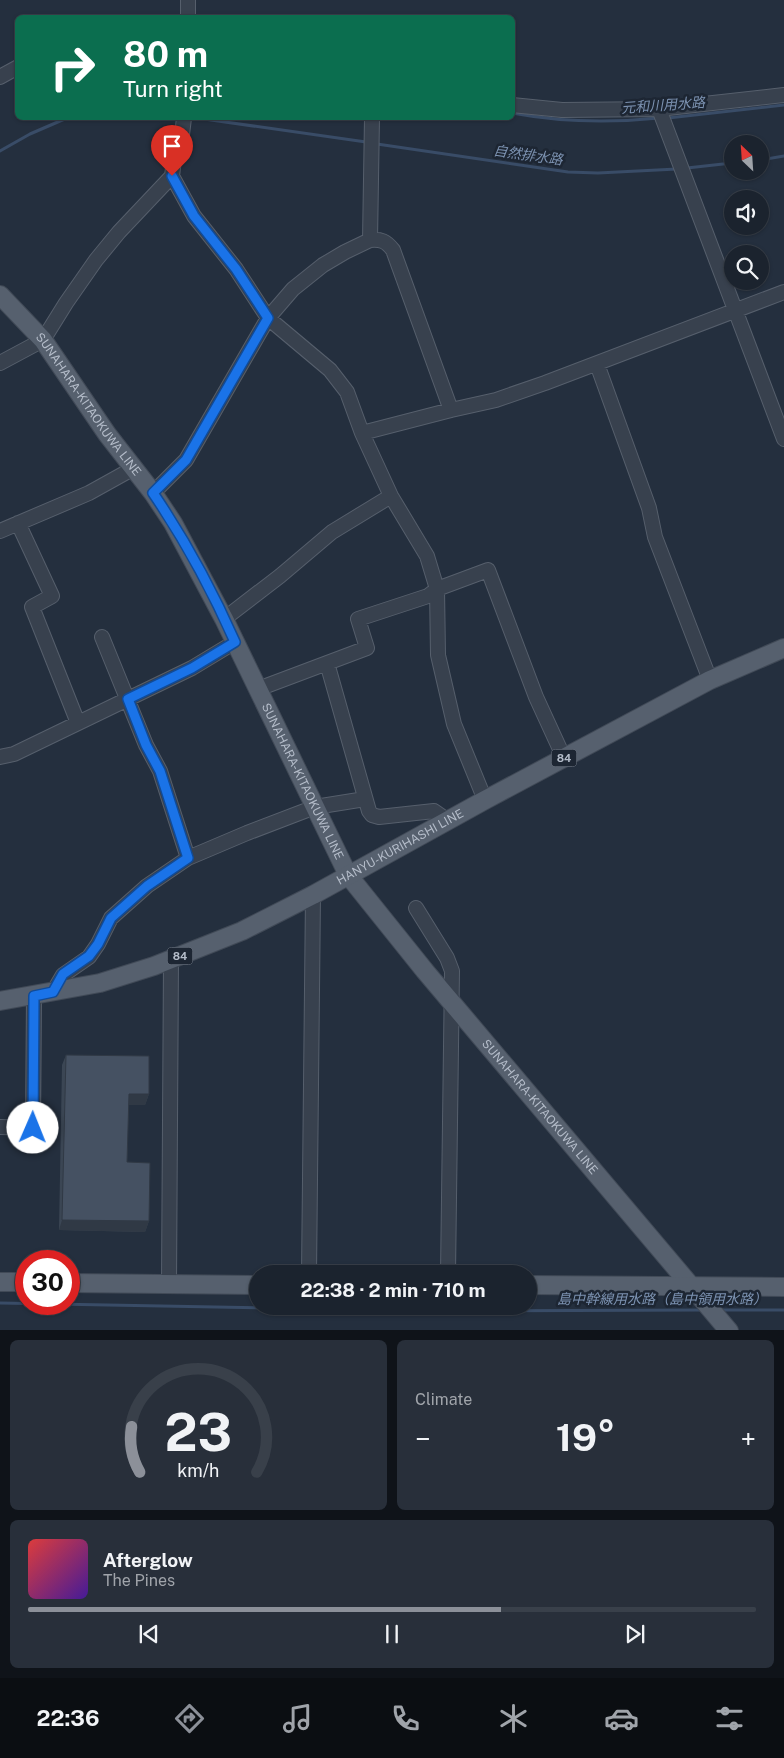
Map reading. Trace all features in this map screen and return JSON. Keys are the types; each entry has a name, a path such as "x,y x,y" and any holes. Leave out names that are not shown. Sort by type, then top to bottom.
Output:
{"main road":[{"name":"SUNAHARA-KITAOKUWA LINE","path":"0,295 43,340 107,434 153,493 173,523 224,619 348,875 450,1000 729,1330"},
{"name":"HANYU-KURIHASHI LINE","path":"0,1001 100,983 171,960 242,931 313,895 447,820 710,680 784,648"},
{"path":"0,1282 15,1282"},
{"path":"80,1283 249,1285"},
{"path":"537,1285 784,1287"}],"street":[{"path":"188,0 188,15"},
{"path":"0,77 15,69"},
{"path":"515,105 562,110 659,109 784,95"},
{"path":"659,109 784,439"},
{"path":"184,120 181,143 174,160 172,176 194,216 236,269 268,318 330,370 347,392 362,433 391,496 428,556 437,589 438,655 454,724 485,800"},
{"path":"370,240 372,120"},
{"path":"0,363 43,340 66,302 96,260 119,232 172,176"},
{"path":"153,493 186,460 268,318 293,289 324,265 370,240 381,239 394,250 451,410"},
{"path":"362,433 496,400 597,364 784,292"},
{"path":"597,364 649,508 655,537 710,680"},
{"path":"0,531 89,493 134,468"},
{"path":"224,619 280,576 332,532 391,496"},
{"path":"18,523 52,596 32,607 78,723"},
{"path":"258,690 367,648 358,619 428,596 437,589 488,570 536,697 564,758"},
{"path":"102,637 146,745 160,771 188,858"},
{"path":"0,757 14,754 192,668 235,642"},
{"path":"327,663 368,811 372,815 379,817 434,811 447,820"},
{"path":"53,992 63,974 89,956 98,944 111,918 147,886 188,858 315,807 365,799"},
{"path":"309,1265 313,895"},
{"path":"416,908 452,971 450,1000 448,1265"},
{"path":"169,1284 171,960"},
{"path":"0,1127 33,1128 34,996"}],"building":[{"path":"66,1055 149,1056 149,1094 129,1094 127,1162 150,1163 149,1221 62,1220"}],"waterway":[{"name":"元和川用水路","path":"668,118 784,105"},
{"name":"元和川用水路","path":"515,113 586,121 623,121 659,118"},
{"name":"自然排水路","path":"0,151 30,134 62,120"},
{"name":"自然排水路","path":"211,120 366,142"},
{"name":"自然排水路","path":"377,144 568,172 598,173 677,169"},
{"name":"自然排水路","path":"769,158 784,156"},
{"name":"自然排水路","path":"687,168 724,164"},
{"name":"島中幹線用水路（島中領用水路）","path":"0,1303 433,1311 704,1310"},
{"name":"島中幹線用水路（島中領用水路）","path":"721,1310 784,1310"}],"route":[{"path":"33,1128 34,996 53,992 63,974 89,956 98,944 111,918 147,886 188,858 160,771 146,745 128,699 192,668 235,642 194,560 153,493 186,460 268,318 236,269 194,216 172,176"}]}
